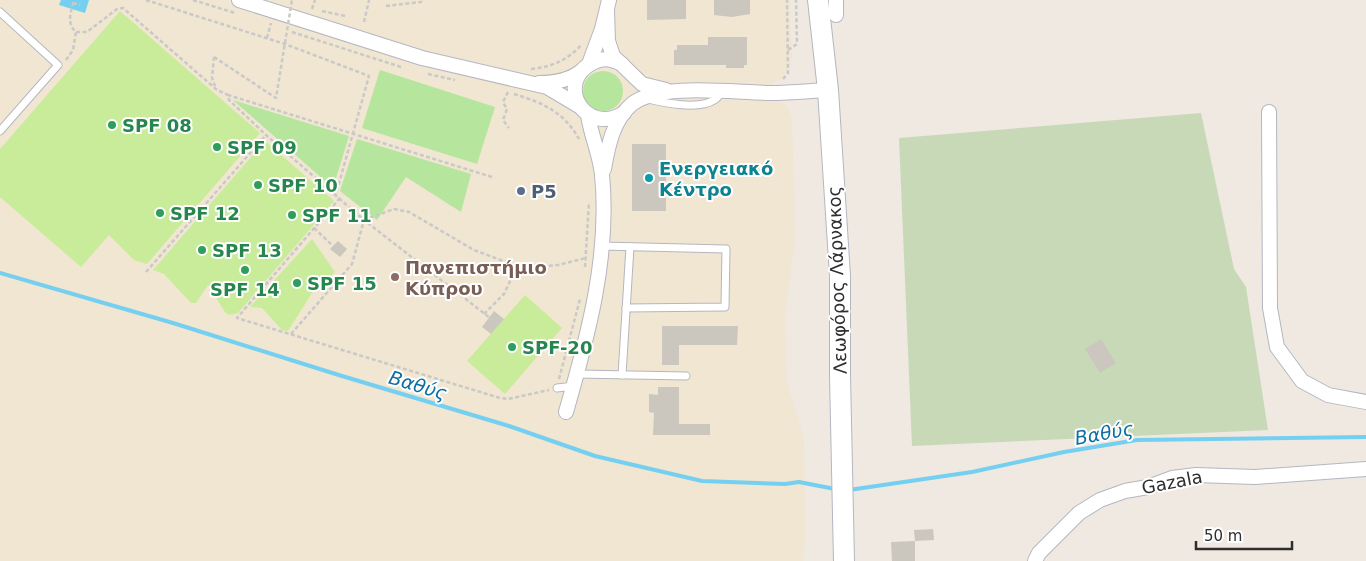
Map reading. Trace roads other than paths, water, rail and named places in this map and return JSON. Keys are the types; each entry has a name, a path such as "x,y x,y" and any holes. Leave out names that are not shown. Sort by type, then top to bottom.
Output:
{"main road":[{"name":"Λεωφόρος Λάρνακος","path":"818,0 828,90 840,276 844,561"}],"street":[{"path":"239,0 422,58 547,87 597,119 607,120 616,118 645,98 658,94 722,91 770,93 828,90"},
{"path":"836,0 836,15"},
{"path":"608,6 608,41 613,56 642,84 682,92"},
{"path":"566,412 592,312 601,246 603,182 601,163 584,110 575,98 574,88 576,80 585,68 598,42 608,6"},
{"path":"521,82 552,82 569,79 597,60 605,59 625,68 634,79 634,98 612,133 603,182"},
{"path":"1270,112 1270,308 1277,347 1302,381 1328,395 1366,402"},
{"name":"Gazala","path":"1035,561 1039,553 1079,513 1100,500 1125,491 1148,487 1172,478 1196,475 1255,478 1366,469"}],"lane":[{"path":"0,12 58,65 0,131"},
{"path":"645,98 673,104 692,104 711,102 722,91"},
{"path":"601,246 726,249 725,307 626,308"},
{"path":"622,375 630,246"},
{"path":"557,388 575,380 622,375 686,376"}],"water":[{"path":"61,0 89,0 85,13 59,5"}],"waterway":[{"name":"Βαθύς","path":"0,273 173,323 509,426 595,456 702,481 785,484 799,482 835,489"},
{"name":"Βαθύς","path":"849,490 972,472 1064,452 1137,440 1366,437"}],"place":[{"name":"SPF 08","path":"112,125"},
{"name":"SPF 09","path":"217,147"},
{"name":"Ενεργειακό Κέντρο","path":"649,178"},
{"name":"SPF 10","path":"258,185"},
{"name":"P5","path":"521,191"},
{"name":"SPF 12","path":"160,213"},
{"name":"SPF 11","path":"292,215"},
{"name":"SPF 13","path":"202,250"},
{"name":"SPF 14","path":"245,270"},
{"name":"Πανεπιστήμιο Κύπρου","path":"395,277"},
{"name":"SPF 15","path":"297,283"},
{"name":"SPF-20","path":"512,347"}]}
